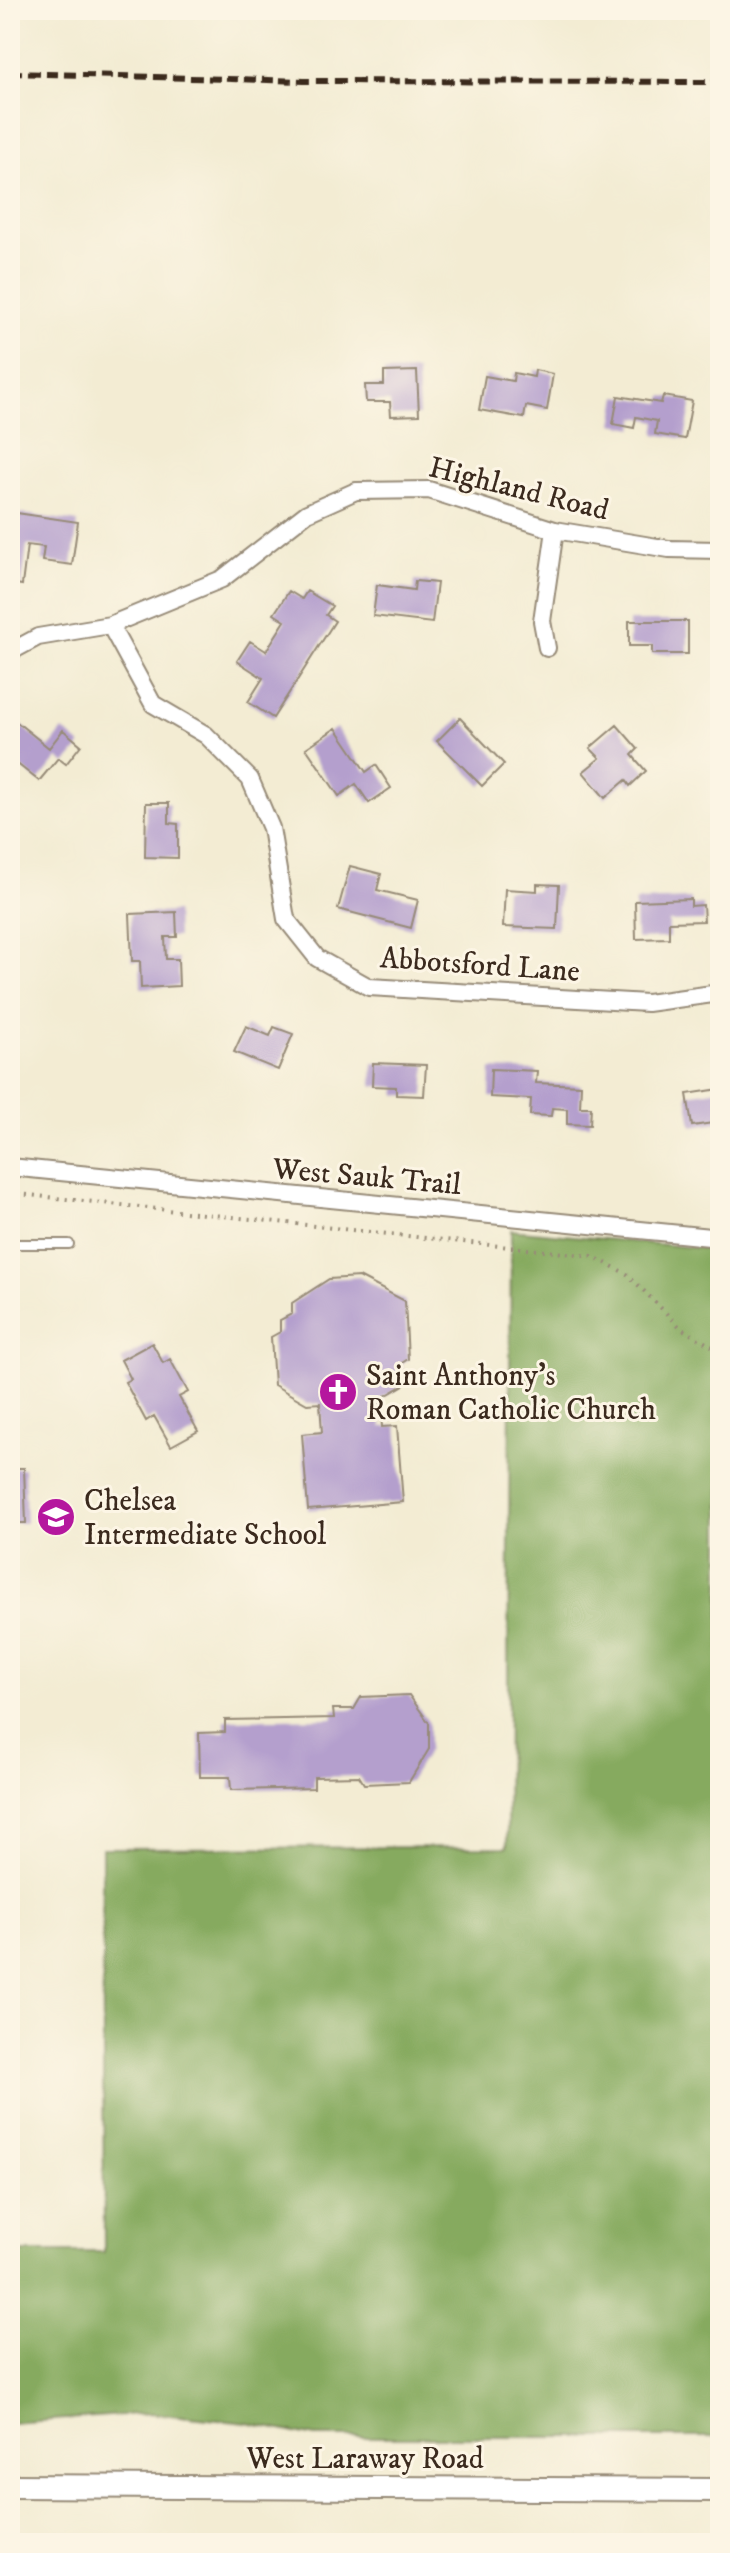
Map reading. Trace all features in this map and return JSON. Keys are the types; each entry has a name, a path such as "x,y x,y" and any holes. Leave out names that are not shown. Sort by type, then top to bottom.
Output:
{"main road":[{"name":"West Laraway Road","path":"10,2486 720,2490"}],"street":[{"name":"Highland Road","path":"10,652 38,637 110,625 222,579 307,513 356,491 429,490 555,530 669,549 720,550"},
{"path":"547,648 542,621 555,530"},
{"name":"Abbotsford Lane","path":"110,625 153,704 206,735 250,779 271,828 286,919 317,958 369,987 647,1003 720,993"},
{"name":"West Sauk Trail","path":"10,1167 720,1238"}],"lane":[{"path":"10,1244 69,1244"}],"path":[{"path":"10,1193 592,1256 627,1274 682,1329 720,1351"}],"green space":[{"path":"511,1230 720,1250 720,2437 315,2437 247,2423 151,2413 10,2423 10,2252 104,2252 102,1848 507,1847"}],"building":[{"path":"535,370 553,374 547,410 526,406 524,418 479,410 485,376 513,381 514,373 534,377"},
{"path":"417,371 419,415 391,416 390,402 366,402 365,385 384,385 384,372"},
{"path":"618,396 661,403 663,396 692,401 685,439 655,434 657,421 636,417 634,428 613,424"},
{"path":"10,512 78,522 72,565 42,561 44,547 27,545 22,585 10,583"},
{"path":"415,581 437,583 432,623 373,616 377,585 414,590"},
{"path":"289,591 302,599 307,591 332,606 326,615 335,621 273,718 248,702 263,678 237,661 250,641 266,651 285,621 274,614"},
{"path":"629,621 688,621 688,654 652,654 652,646 629,646"},
{"path":"460,718 504,764 482,786 437,741"},
{"path":"13,719 49,748 63,730 81,745 66,764 58,758 39,781 10,758 10,724"},
{"path":"617,725 638,749 632,755 646,771 630,786 626,780 605,798 583,772 600,758 590,748"},
{"path":"336,728 366,772 376,765 391,788 369,803 356,784 339,796 306,748"},
{"path":"146,803 169,803 169,823 178,824 178,858 145,857"},
{"path":"350,866 381,874 377,890 418,900 411,928 338,909"},
{"path":"537,884 559,885 557,929 503,927 505,889 537,891"},
{"path":"691,899 691,906 703,905 704,921 669,922 669,938 636,939 635,901"},
{"path":"176,912 177,937 165,937 166,959 178,959 179,986 141,988 140,961 132,961 130,914"},
{"path":"246,1026 270,1036 274,1027 293,1034 278,1070 234,1052"},
{"path":"373,1063 426,1065 424,1096 396,1095 396,1087 372,1086"},
{"path":"491,1069 537,1071 536,1083 581,1085 580,1107 591,1107 590,1125 567,1124 567,1109 552,1108 551,1116 530,1115 531,1099 490,1097"},
{"path":"720,1089 720,1122 692,1126 687,1094"},
{"name":"Saint Anthony's Roman Catholic Church","path":"359,1277 405,1301 408,1359 402,1363 404,1385 380,1399 382,1427 397,1426 403,1502 308,1510 302,1434 322,1432 320,1403 307,1404 274,1385 271,1337 280,1332 280,1320 292,1314 292,1303 329,1279"},
{"path":"152,1343 163,1363 170,1359 188,1392 179,1397 198,1431 171,1446 154,1416 146,1421 125,1382 131,1379 121,1360"},
{"path":"10,1468 24,1468 26,1523 10,1523"},
{"path":"409,1695 429,1723 429,1749 409,1782 364,1784 359,1776 314,1777 314,1788 231,1790 230,1777 200,1777 199,1733 225,1732 225,1720 334,1718 333,1709 354,1709 361,1697"}],"railway":[{"path":"10,73 304,81 720,82"}],"place":[{"name":"Saint Anthony's Roman Catholic Church","path":"338,1392"},
{"name":"Chelsea Intermediate School","path":"56,1517"}]}
